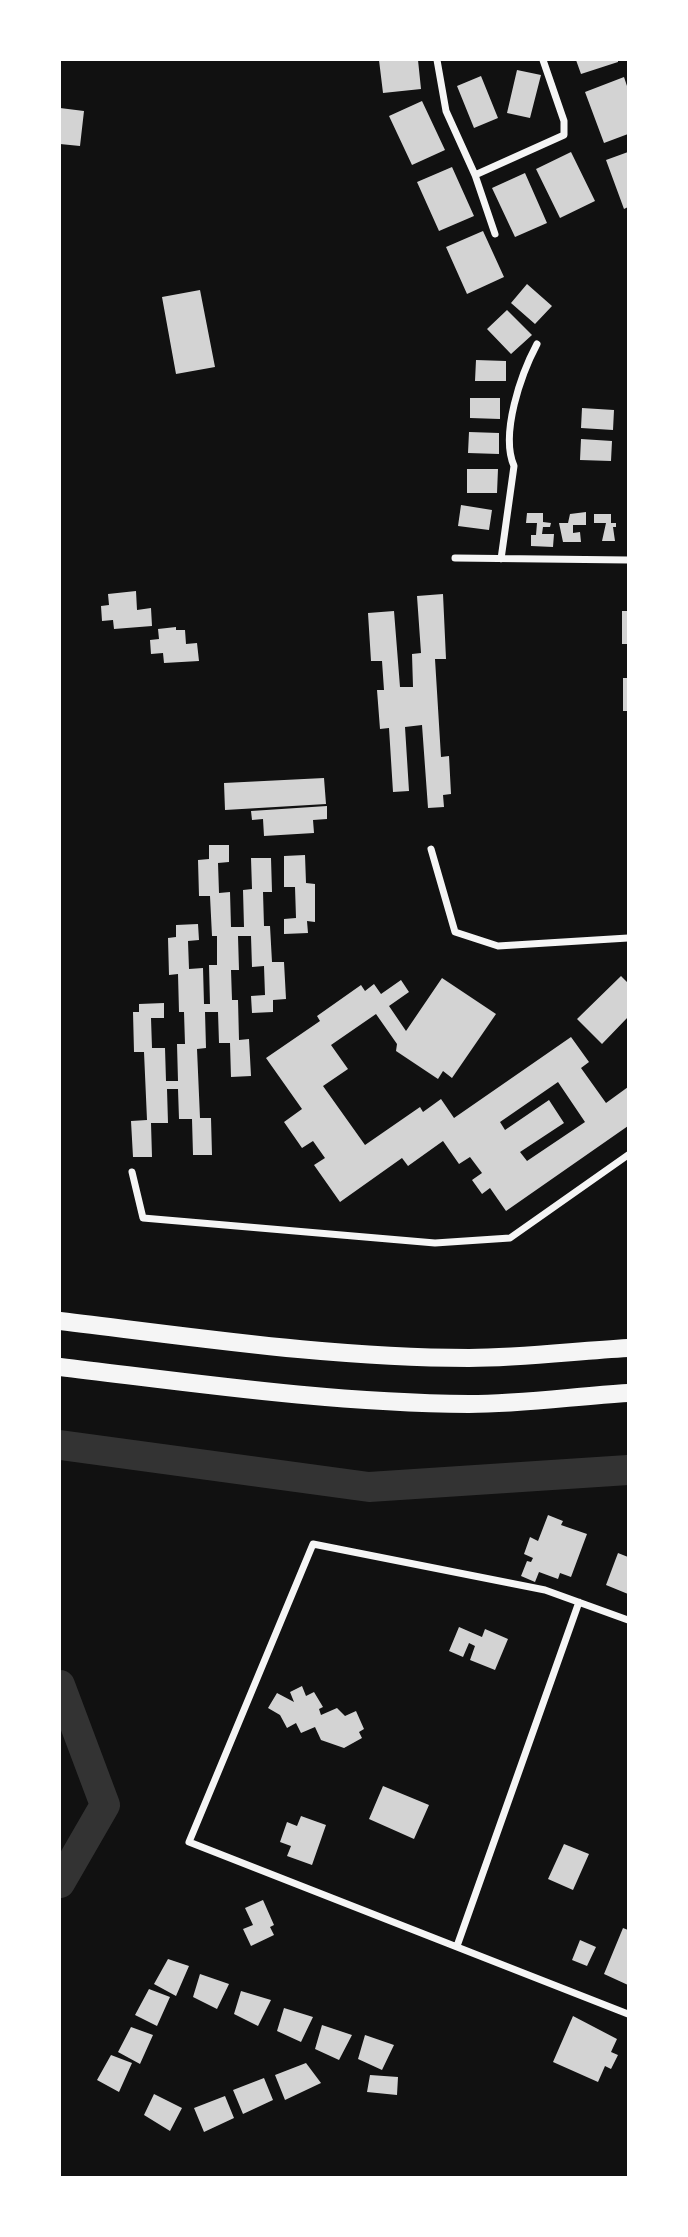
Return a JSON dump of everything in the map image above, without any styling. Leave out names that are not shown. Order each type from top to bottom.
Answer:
[{"type":"highway","points":[[60,1321],[281,1348],[394,1356],[471,1358],[628,1348]]},
{"type":"highway","points":[[60,1367],[277,1393],[391,1401],[471,1404],[628,1393]]},
{"type":"street","points":[[437,60],[446,111],[475,175],[495,234]]},
{"type":"street","points":[[475,175],[564,135],[564,121],[552,76],[543,60]]},
{"type":"street","points":[[501,559],[514,466],[510,456],[514,406],[523,370],[537,344]]},
{"type":"street","points":[[455,558],[628,560]]},
{"type":"street","points":[[431,849],[455,932],[498,946],[628,938]]},
{"type":"street","points":[[132,1172],[143,1217],[435,1243],[510,1238],[628,1155]]},
{"type":"street","points":[[628,1620],[545,1590],[313,1544],[189,1842],[628,2014]]},
{"type":"street","points":[[457,1946],[579,1602]]},
{"type":"building","points":[[379,60],[418,60],[421,89],[383,93]]},
{"type":"building","points":[[576,60],[618,60],[618,62],[581,74]]},
{"type":"building","points":[[517,70],[541,75],[530,118],[507,113]]},
{"type":"building","points":[[481,76],[498,118],[474,128],[457,86]]},
{"type":"building","points":[[624,77],[628,89],[628,134],[604,143],[585,92]]},
{"type":"building","points":[[422,101],[445,150],[412,165],[389,116]]},
{"type":"building","points":[[60,108],[84,111],[80,146],[60,144]]},
{"type":"building","points":[[571,152],[595,201],[560,218],[536,169]]},
{"type":"building","points":[[628,152],[628,207],[624,209],[606,160]]},
{"type":"building","points":[[452,167],[474,216],[439,231],[417,182]]},
{"type":"building","points":[[525,173],[547,223],[515,237],[492,188]]},
{"type":"building","points":[[483,231],[504,277],[467,294],[446,247]]},
{"type":"building","points":[[527,284],[552,306],[535,324],[511,303]]},
{"type":"building","points":[[200,290],[215,367],[176,374],[162,297]]},
{"type":"building","points":[[507,310],[532,335],[511,354],[487,329]]},
{"type":"building","points":[[476,360],[506,361],[506,381],[475,381]]},
{"type":"building","points":[[470,398],[500,398],[500,419],[470,418]]},
{"type":"building","points":[[582,408],[614,410],[613,430],[581,428]]},
{"type":"building","points":[[469,432],[499,433],[499,454],[468,453]]},
{"type":"building","points":[[581,439],[612,441],[611,461],[580,460]]},
{"type":"building","points":[[467,469],[498,469],[497,493],[467,493]]},
{"type":"building","points":[[461,505],[492,510],[489,530],[458,526]]},
{"type":"building","points":[[586,512],[586,525],[573,525],[573,533],[580,532],[581,542],[563,542],[559,523],[568,523],[570,514]]},
{"type":"building","points":[[527,513],[543,513],[543,522],[551,523],[550,527],[543,527],[542,534],[554,534],[553,547],[531,546],[531,535],[536,535],[537,523],[526,523]]},
{"type":"building","points":[[594,514],[611,514],[611,523],[616,523],[616,527],[613,527],[615,541],[602,541],[606,523],[594,523]]},
{"type":"building","points":[[136,591],[137,610],[151,608],[152,626],[114,629],[113,620],[102,621],[101,606],[109,605],[108,594]]},
{"type":"building","points":[[443,594],[446,659],[435,659],[441,757],[449,756],[451,794],[443,795],[444,807],[428,808],[422,725],[405,727],[409,791],[393,792],[389,728],[380,729],[377,690],[384,690],[382,661],[371,661],[368,613],[394,611],[400,687],[413,687],[412,654],[421,653],[417,596]]},
{"type":"building","points":[[622,611],[628,611],[628,644],[622,644]]},
{"type":"building","points":[[176,627],[176,630],[185,630],[186,644],[197,643],[199,661],[164,663],[163,653],[151,654],[150,640],[159,639],[158,629]]},
{"type":"building","points":[[623,678],[628,678],[628,711],[623,711]]},
{"type":"building","points":[[324,778],[326,804],[225,810],[224,783]]},
{"type":"building","points":[[327,806],[327,819],[313,820],[314,833],[264,836],[263,819],[252,820],[251,811]]},
{"type":"building","points":[[209,845],[229,845],[229,862],[218,863],[219,893],[230,892],[231,927],[244,927],[243,890],[252,889],[251,858],[271,858],[272,892],[263,892],[264,926],[270,926],[272,962],[284,962],[286,999],[273,1000],[273,1012],[252,1013],[251,996],[265,995],[264,966],[252,967],[251,936],[238,936],[239,970],[231,970],[232,1000],[238,1000],[239,1040],[249,1039],[251,1076],[231,1077],[230,1043],[219,1043],[218,1012],[205,1012],[206,1048],[197,1049],[200,1118],[211,1118],[212,1155],[193,1155],[192,1119],[179,1119],[178,1089],[167,1089],[168,1123],[151,1123],[152,1157],[133,1157],[131,1121],[147,1120],[144,1052],[134,1052],[133,1012],[139,1012],[139,1004],[164,1003],[164,1018],[151,1018],[152,1048],[165,1048],[166,1081],[178,1081],[177,1044],[185,1044],[184,1012],[179,1012],[178,974],[169,975],[168,938],[176,937],[176,925],[198,924],[199,940],[188,941],[189,969],[203,968],[204,1004],[210,1004],[209,965],[217,965],[217,936],[212,936],[210,896],[199,896],[198,860],[209,859]]},
{"type":"building","points":[[305,855],[306,883],[315,884],[315,922],[307,921],[308,933],[284,934],[284,919],[296,918],[295,887],[284,887],[284,856]]},
{"type":"building","points":[[621,976],[628,983],[628,1017],[602,1044],[577,1019]]},
{"type":"building","points":[[442,978],[496,1014],[452,1078],[443,1071],[438,1079],[396,1051],[397,1044],[376,1014],[331,1045],[348,1069],[323,1086],[365,1145],[420,1107],[423,1112],[441,1099],[454,1118],[571,1037],[589,1062],[581,1068],[606,1103],[628,1087],[628,1126],[506,1211],[490,1188],[482,1194],[472,1180],[482,1173],[470,1157],[459,1164],[443,1141],[408,1166],[402,1158],[340,1202],[314,1165],[325,1158],[313,1141],[302,1148],[284,1122],[302,1109],[266,1058],[320,1021],[317,1016],[361,985],[365,991],[374,984],[381,994],[401,980],[409,992],[389,1006],[406,1031]],"holes":[[[558,1082],[585,1122],[527,1161],[520,1152],[564,1123],[549,1100],[505,1130],[500,1122]]]},
{"type":"building","points":[[548,1515],[563,1521],[561,1525],[587,1534],[571,1577],[560,1573],[558,1579],[539,1572],[535,1582],[521,1576],[527,1561],[531,1562],[533,1558],[524,1554],[530,1537],[538,1541]]},
{"type":"building","points":[[618,1553],[628,1557],[628,1594],[606,1585]]},
{"type":"building","points":[[459,1627],[482,1637],[485,1629],[508,1639],[495,1670],[470,1660],[475,1646],[469,1643],[463,1657],[449,1651]]},
{"type":"building","points":[[302,1686],[306,1696],[314,1692],[323,1707],[319,1709],[321,1715],[337,1708],[345,1716],[356,1711],[364,1729],[359,1732],[362,1738],[344,1748],[321,1740],[315,1727],[301,1733],[296,1723],[287,1728],[280,1715],[268,1708],[277,1693],[294,1702],[290,1692]]},
{"type":"building","points":[[383,1786],[429,1805],[414,1839],[369,1819]]},
{"type":"building","points":[[301,1816],[326,1825],[312,1865],[287,1856],[291,1846],[280,1842],[287,1822],[297,1826]]},
{"type":"building","points":[[564,1844],[589,1854],[573,1890],[548,1879]]},
{"type":"building","points":[[263,1900],[274,1925],[270,1927],[274,1935],[251,1946],[243,1929],[253,1925],[245,1908]]},
{"type":"building","points":[[623,1928],[628,1930],[628,1985],[604,1974]]},
{"type":"building","points":[[580,1940],[596,1947],[587,1966],[572,1960]]},
{"type":"building","points":[[168,1959],[189,1966],[176,1996],[154,1984]]},
{"type":"building","points":[[200,1974],[229,1984],[217,2009],[193,1997]]},
{"type":"building","points":[[149,1989],[170,1997],[157,2026],[135,2015]]},
{"type":"building","points":[[241,1991],[271,2000],[258,2026],[234,2014]]},
{"type":"building","points":[[284,2008],[313,2017],[301,2042],[277,2031]]},
{"type":"building","points":[[573,2016],[617,2039],[611,2052],[618,2055],[611,2069],[605,2066],[598,2082],[553,2062]]},
{"type":"building","points":[[322,2025],[352,2035],[339,2060],[315,2049]]},
{"type":"building","points":[[131,2027],[153,2035],[140,2064],[118,2052]]},
{"type":"building","points":[[365,2035],[394,2045],[382,2070],[358,2059]]},
{"type":"building","points":[[111,2055],[132,2063],[119,2092],[97,2080]]},
{"type":"building","points":[[306,2063],[321,2083],[285,2100],[275,2075]]},
{"type":"building","points":[[370,2075],[398,2077],[397,2095],[367,2092]]},
{"type":"building","points":[[264,2078],[273,2100],[243,2114],[233,2090]]},
{"type":"building","points":[[154,2094],[182,2108],[170,2131],[144,2115]]},
{"type":"building","points":[[225,2096],[234,2118],[204,2132],[194,2108]]},
{"type":"waterway","points":[[60,1445],[369,1487],[628,1470]]},
{"type":"waterway","points":[[60,1685],[105,1805],[60,1883]]}]
